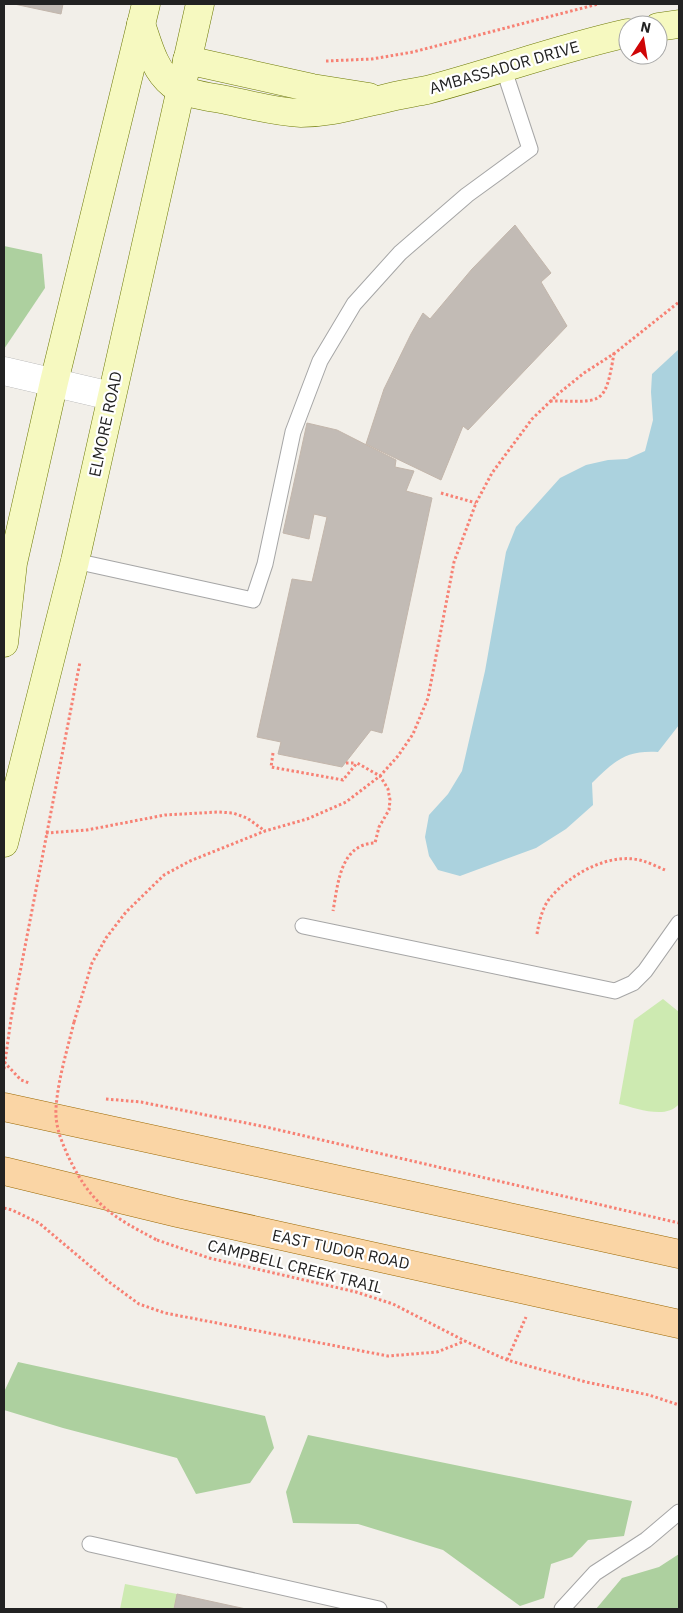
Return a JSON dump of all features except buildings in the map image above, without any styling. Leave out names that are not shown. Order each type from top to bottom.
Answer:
[{"type":"main road","name":"ELMORE ROAD","points":[[4,843],[75,561],[200,4]]},
{"type":"main road","points":[[144,14],[157,65],[170,83],[181,90]]},
{"type":"main road","points":[[4,643],[13,563],[54,382],[144,14]]},
{"type":"main road","name":"AMBASSADOR DRIVE","points":[[181,90],[276,110],[301,113],[342,110],[380,99],[428,89],[618,36]]},
{"type":"main road","name":"AMBASSADOR DRIVE","points":[[187,60],[312,88],[380,99]]},
{"type":"main road","points":[[4,1107],[679,1254]]},
{"type":"main road","name":"EAST TUDOR ROAD","points":[[4,1172],[177,1213],[679,1324]]},
{"type":"street","points":[[4,371],[111,396]]},
{"type":"lane","points":[[75,561],[253,600],[265,564],[293,432],[320,361],[354,304],[400,253],[467,195],[530,150],[503,67]]},
{"type":"lane","points":[[303,926],[615,991],[633,983],[646,971],[679,923]]},
{"type":"lane","points":[[562,1609],[595,1573],[646,1540],[679,1512]]},
{"type":"lane","points":[[90,1544],[379,1609]]},
{"type":"path","points":[[318,61],[372,59],[413,52],[598,4]]},
{"type":"path","name":"CAMPBELL CREEK TRAIL","points":[[679,302],[615,353],[584,373],[550,402],[532,419],[492,473],[476,503],[454,562],[428,698],[413,734],[398,756],[380,776],[346,802],[306,819],[265,831],[190,861],[164,875],[126,912],[106,938],[92,963],[58,1084],[56,1110],[59,1136],[79,1178],[96,1201],[121,1222],[157,1240],[209,1258],[356,1292],[393,1304],[507,1360],[586,1382],[649,1394],[679,1405]]},
{"type":"path","points":[[550,402],[595,401],[604,394],[610,378],[615,353]]},
{"type":"path","points":[[441,493],[476,503]]},
{"type":"path","points":[[273,753],[271,767],[343,780],[357,763]]},
{"type":"path","points":[[328,932],[342,868],[348,856],[357,848],[366,843],[375,843],[379,827],[389,810],[388,789],[380,776],[357,763],[346,762]]},
{"type":"path","points":[[46,832],[87,830],[165,815],[218,812],[247,818],[265,831]]},
{"type":"path","points":[[536,934],[540,916],[550,899],[570,880],[597,864],[617,859],[642,860],[665,870]]},
{"type":"path","points":[[4,1069],[5,1062]]},
{"type":"path","points":[[5,1062],[21,1080],[35,1084]]},
{"type":"path","points":[[104,1099],[141,1102],[266,1127],[679,1223]]},
{"type":"path","points":[[4,1208],[39,1223],[109,1282],[139,1304],[165,1313],[388,1356],[437,1352],[465,1341]]},
{"type":"path","points":[[507,1360],[526,1317]]},
{"type":"green space","points":[[4,246],[42,254],[45,288],[4,349]]},
{"type":"green space","points":[[663,999],[679,1012],[679,1104],[667,1111],[650,1112],[619,1104],[634,1020]]},
{"type":"green space","points":[[18,1362],[265,1416],[274,1448],[250,1483],[196,1494],[177,1458],[63,1428],[4,1410],[4,1392]]},
{"type":"green space","points":[[308,1435],[632,1501],[624,1536],[588,1540],[572,1557],[551,1564],[544,1598],[520,1606],[443,1550],[358,1524],[293,1523],[286,1492]]},
{"type":"green space","points":[[679,1554],[679,1609],[596,1609],[622,1578],[659,1567]]},
{"type":"green space","points":[[125,1584],[177,1594],[174,1609],[120,1609]]},
{"type":"water","points":[[679,349],[679,725],[658,752],[629,755],[621,758],[607,769],[592,783],[593,805],[566,829],[536,848],[460,876],[438,870],[429,856],[425,837],[429,815],[448,794],[462,771],[485,671],[506,552],[516,527],[560,478],[586,465],[608,460],[627,459],[645,451],[653,420],[652,374]]}]
